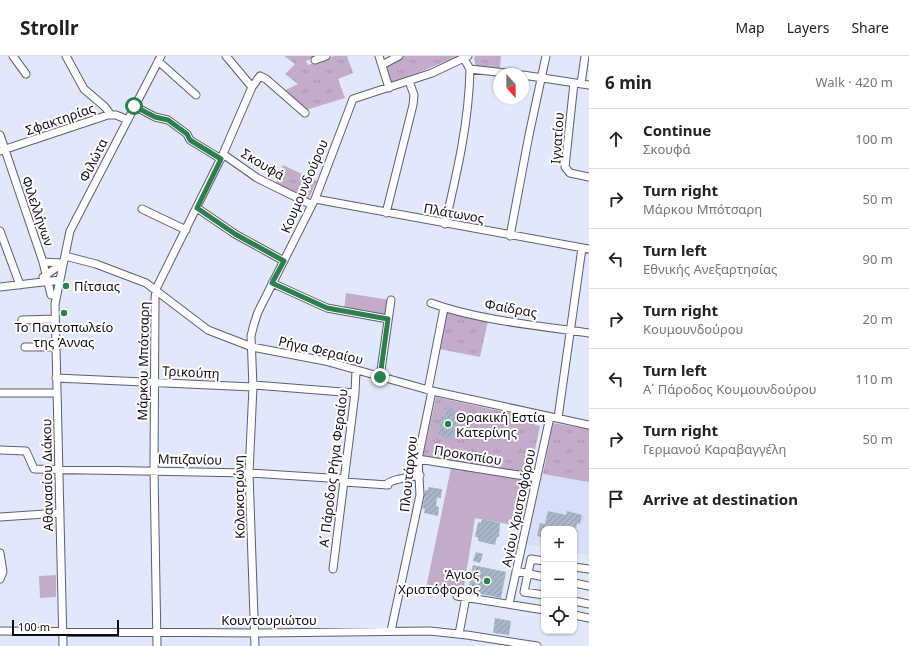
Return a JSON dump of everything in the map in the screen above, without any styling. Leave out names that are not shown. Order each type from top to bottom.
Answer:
[{"type":"street","points":[[13,56],[26,74]]},
{"type":"street","points":[[66,56],[84,89],[105,107],[111,115]]},
{"type":"street","points":[[226,56],[252,87]]},
{"type":"street","points":[[315,60],[326,56]]},
{"type":"street","points":[[378,56],[389,88],[410,81],[466,57],[470,69],[470,99],[461,154],[445,224]]},
{"type":"street","points":[[382,65],[399,56]]},
{"type":"street","points":[[510,236],[546,56]]},
{"type":"street","name":"Ιγνατίου","points":[[585,56],[582,84],[565,167],[570,173],[589,176]]},
{"type":"street","points":[[159,59],[196,95]]},
{"type":"street","name":"Φιλώτα","points":[[60,280],[70,231],[159,59]]},
{"type":"street","points":[[470,69],[493,72]]},
{"type":"street","name":"Μάρκου Μπότσαρη","points":[[157,646],[154,470],[156,289],[222,156],[252,87],[260,76],[266,79],[305,113]]},
{"type":"street","points":[[529,76],[582,84]]},
{"type":"street","points":[[386,214],[413,104],[414,95],[410,81]]},
{"type":"street","name":"Κουμουνδούρου","points":[[252,348],[251,336],[254,324],[272,283],[313,202],[353,99],[389,88]]},
{"type":"street","name":"Σκουφά","points":[[134,106],[155,117],[168,120],[187,134],[190,140],[222,156],[257,178],[313,202]]},
{"type":"street","name":"Σφακτηρίας","points":[[3,151],[111,115],[116,115],[128,120]]},
{"type":"street","name":"Φιλελλήνων","points":[[0,135],[3,151],[43,262],[51,295]]},
{"type":"street","name":"Πλάτωνος","points":[[313,202],[585,249]]},
{"type":"street","points":[[197,208],[235,234],[284,261]]},
{"type":"street","points":[[142,209],[186,230]]},
{"type":"street","points":[[0,231],[20,285]]},
{"type":"street","name":"Αγίου Χριστοφόρου","points":[[509,604],[537,478],[554,418],[566,363],[569,330],[585,249]]},
{"type":"street","points":[[47,278],[64,260]]},
{"type":"street","name":"Ρήγα Φεραίου","points":[[43,262],[53,264],[64,260],[96,264],[146,283],[156,289],[185,314],[208,330],[252,348],[325,361],[430,390],[589,425]]},
{"type":"street","points":[[0,287],[28,284],[47,278],[60,280]]},
{"type":"street","points":[[51,295],[52,287],[60,280]]},
{"type":"street","name":"Αθανασίου Διάκου","points":[[60,280],[55,304],[55,319],[63,646]]},
{"type":"street","points":[[272,283],[327,308],[388,319]]},
{"type":"street","name":"Αθανασίου Διάκου","points":[[51,295],[55,304]]},
{"type":"street","points":[[380,377],[391,300]]},
{"type":"street","name":"Φαίδρας","points":[[431,303],[444,308],[589,333]]},
{"type":"street","name":"Πλουτάρχου","points":[[391,631],[420,495],[418,459],[444,308]]},
{"type":"street","points":[[22,320],[55,319]]},
{"type":"street","points":[[25,348],[56,347]]},
{"type":"street","name":"Κολοκοτρώνη","points":[[252,348],[253,386],[249,473],[255,646]]},
{"type":"street","name":"Α΄ Πάροδος Ρήγα Φεραίου","points":[[333,569],[355,393],[356,370]]},
{"type":"street","name":"Τρικούπη","points":[[56,378],[253,386],[355,393]]},
{"type":"street","points":[[0,393],[57,393]]},
{"type":"street","name":"Μπιζανίου","points":[[0,450],[26,451],[34,469],[59,468],[249,473],[387,485],[392,480],[400,480],[420,475]]},
{"type":"street","name":"Προκοπίου","points":[[418,459],[537,478]]},
{"type":"street","points":[[0,517],[60,513]]},
{"type":"street","points":[[0,553],[3,572],[0,578]]},
{"type":"street","points":[[541,561],[531,559],[524,592],[541,595]]},
{"type":"street","points":[[577,567],[589,569]]},
{"type":"street","points":[[516,571],[541,576]]},
{"type":"street","points":[[577,584],[589,586]]},
{"type":"street","points":[[456,596],[541,609]]},
{"type":"street","points":[[459,634],[466,597]]},
{"type":"street","points":[[577,602],[589,604]]},
{"type":"street","points":[[577,616],[589,618]]},
{"type":"street","name":"Κουντουριώτου","points":[[0,631],[63,630],[255,633],[391,631],[459,634],[496,643],[536,646]]},
{"type":"shaded area","points":[[543,474],[589,482],[589,555],[577,553],[577,526],[541,526],[541,546],[526,544]]},
{"type":"green space","points":[[284,56],[318,56],[306,61],[308,65],[334,56],[347,56],[353,73],[338,79],[345,98],[306,110],[283,91],[298,84],[285,74],[295,64]]},
{"type":"green space","points":[[403,56],[459,56],[390,84],[384,66],[402,59]]},
{"type":"green space","points":[[475,56],[501,56],[500,68],[476,66],[474,59]]},
{"type":"green space","points":[[283,165],[317,181],[308,200],[275,185]]},
{"type":"green space","points":[[346,293],[390,300],[387,316],[344,309]]},
{"type":"green space","points":[[447,313],[488,321],[480,357],[439,349]]},
{"type":"green space","points":[[436,397],[536,419],[535,425],[540,426],[530,473],[423,456]]},
{"type":"green space","points":[[553,423],[589,429],[589,482],[543,474]]},
{"type":"green space","points":[[451,468],[527,481],[518,526],[475,518],[463,593],[426,588]]},
{"type":"green space","points":[[56,575],[56,597],[40,598],[39,576]]},
{"type":"building","name":"Θρακική Εστία Κατερίνης","points":[[451,406],[454,413],[458,413],[452,438],[438,435],[442,417],[446,414],[444,408]]},
{"type":"building","points":[[428,487],[442,489],[441,498],[437,498],[436,506],[439,507],[438,516],[424,513],[425,509],[422,508],[425,500],[425,490],[428,490]]},
{"type":"building","points":[[548,511],[566,515],[567,511],[582,515],[580,524],[577,523],[576,526],[541,526],[541,537],[537,536],[540,523],[545,524]]},
{"type":"building","points":[[482,519],[500,523],[499,537],[497,537],[495,545],[478,541],[478,537],[475,537],[478,522],[481,523]]},
{"type":"building","points":[[476,552],[483,554],[480,563],[473,561]]},
{"type":"building","name":"Άγιος Χριστόφορος","points":[[473,565],[506,572],[501,598],[471,592],[472,589],[468,589],[470,582],[468,577],[471,573]]},
{"type":"building","points":[[495,618],[511,621],[509,635],[493,633]]},
{"type":"place","name":"Πίτσιας","points":[[66,286]]},
{"type":"place","name":"Το Παντοπωλείο της Άννας","points":[[64,313]]},
{"type":"place","name":"Θρακική Εστία Κατερίνης","points":[[448,424]]},
{"type":"place","name":"Άγιος Χριστόφορος","points":[[487,581]]},
{"type":"route","points":[[134,106],[155,117],[168,120],[187,134],[190,140],[221,159],[197,208],[235,234],[284,261],[272,283],[327,308],[388,319],[380,377]]}]
